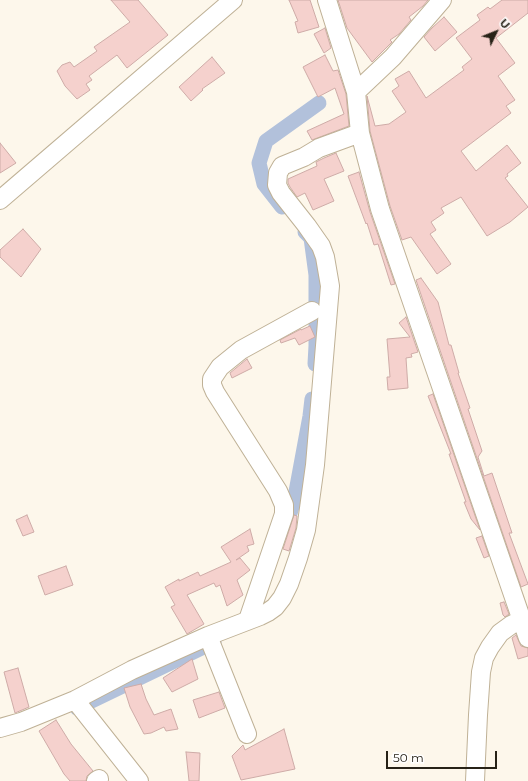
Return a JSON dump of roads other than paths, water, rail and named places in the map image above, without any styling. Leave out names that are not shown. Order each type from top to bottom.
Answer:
[{"type":"street","points":[[0,200],[233,0]]},
{"type":"street","points":[[328,0],[356,92],[360,133],[380,209],[528,638]]},
{"type":"street","points":[[356,92],[394,56],[442,0]]},
{"type":"street","points":[[0,728],[78,705],[132,670],[210,642],[253,618],[268,612],[275,607],[282,598],[289,584],[306,530],[315,465],[330,293],[328,274],[321,246],[280,193],[277,185],[277,176],[282,166],[304,157],[319,148],[360,133]]},
{"type":"street","points":[[253,618],[284,514],[284,505],[278,491],[215,392],[212,385],[212,379],[220,368],[241,350],[312,311],[291,320],[330,293]]},
{"type":"street","points":[[475,781],[481,672],[484,658],[500,634],[511,625],[521,620]]},
{"type":"street","points":[[210,642],[246,734]]},
{"type":"street","points":[[78,705],[139,781]]},
{"type":"waterway","points":[[282,207],[264,184],[259,163],[266,141],[319,103]]},
{"type":"waterway","points":[[305,232],[311,238],[316,275],[315,364]]},
{"type":"waterway","points":[[287,523],[295,497],[312,399]]},
{"type":"waterway","points":[[77,708],[214,642]]}]
